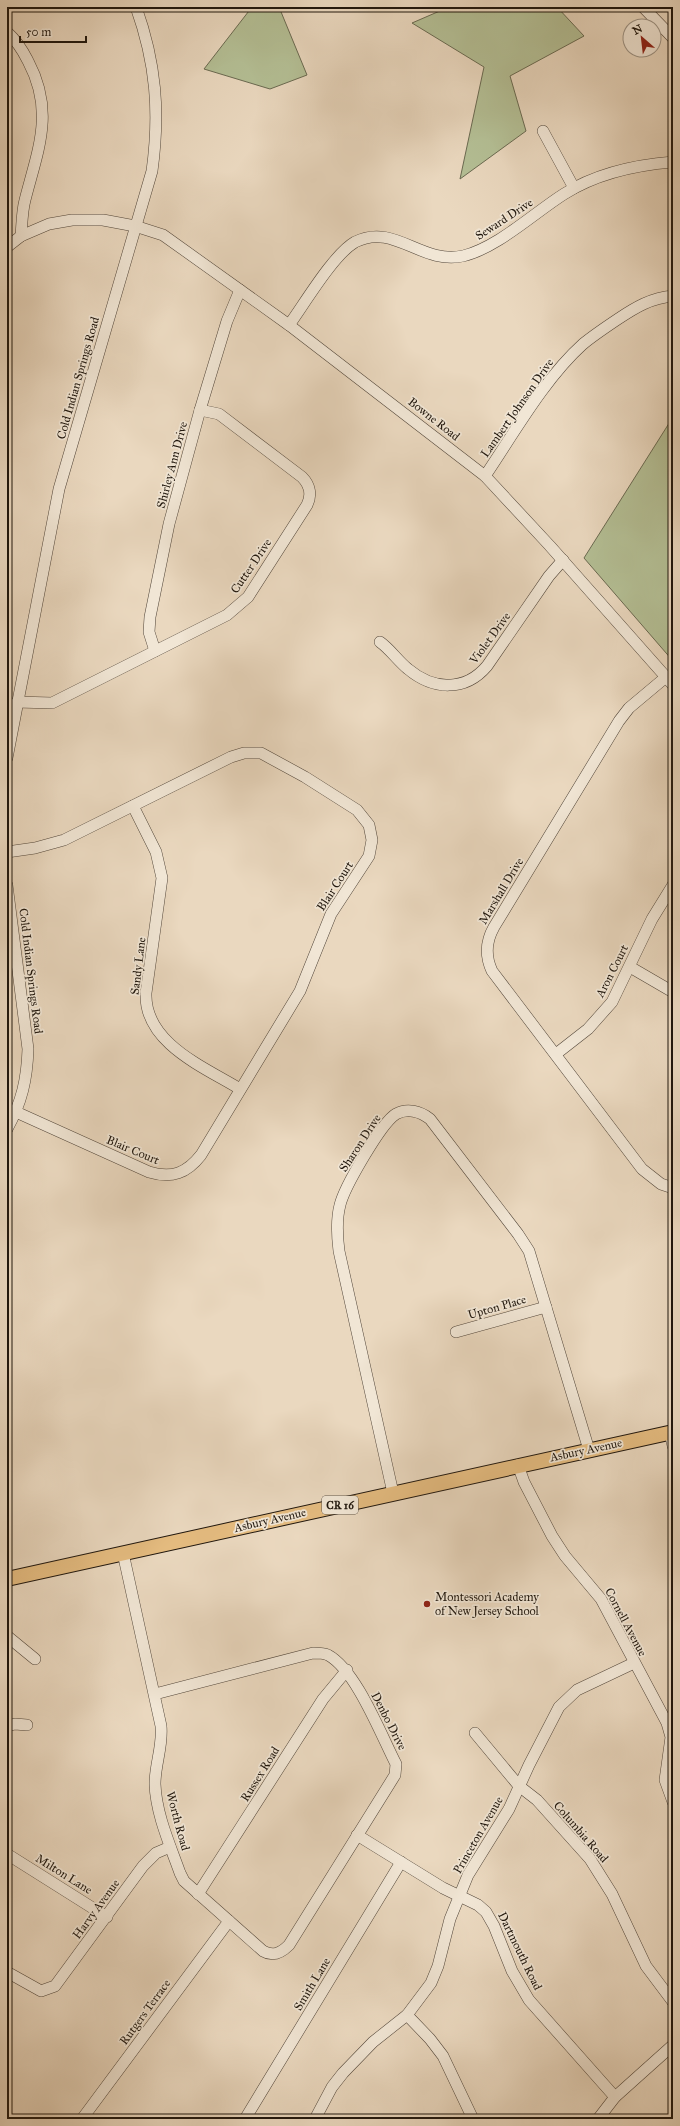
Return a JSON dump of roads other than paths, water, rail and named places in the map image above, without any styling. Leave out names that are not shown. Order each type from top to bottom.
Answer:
[{"type":"main road","name":"Asbury Avenue","points":[[7,1579],[518,1465],[589,1450],[672,1436]]},
{"type":"street","name":"Cold Indian Springs Road","points":[[7,758],[9,729],[17,702],[59,489],[135,226],[146,196],[152,171],[157,118],[157,99],[146,34],[136,7]]},
{"type":"street","points":[[644,7],[673,38]]},
{"type":"street","points":[[7,32],[23,51],[36,75],[40,94],[43,123],[40,150],[24,201],[21,236]]},
{"type":"street","points":[[543,131],[574,188]]},
{"type":"street","name":"Seward Drive","points":[[289,325],[338,256],[357,241],[370,237],[384,237],[395,239],[430,255],[447,257],[462,256],[487,247],[574,188],[595,178],[625,168],[673,162]]},
{"type":"street","name":"Bowne Road","points":[[7,247],[21,236],[50,224],[72,220],[103,220],[135,226],[163,235],[289,325],[485,476],[669,681]]},
{"type":"street","name":"Shirley Ann Drive","points":[[155,651],[149,632],[150,617],[169,524],[200,410],[227,321],[240,290]]},
{"type":"street","name":"Lambert Johnson Drive","points":[[485,476],[548,384],[578,348],[595,334],[636,307],[656,298],[673,296]]},
{"type":"street","name":"Cutter Drive","points":[[17,702],[52,703],[227,615],[243,603],[307,505],[310,498],[308,484],[302,476],[219,414],[200,410]]},
{"type":"street","name":"Violet Drive","points":[[380,642],[408,669],[428,682],[448,686],[468,681],[476,677],[487,666],[562,560]]},
{"type":"street","name":"Marshall Drive","points":[[669,681],[630,708],[619,721],[489,938],[487,954],[492,971],[642,1169],[661,1184],[673,1188]]},
{"type":"street","name":"Blair Court","points":[[7,852],[35,848],[64,840],[231,757],[253,751],[261,753],[282,764],[358,810],[369,825],[372,840],[369,856],[330,914],[300,991],[195,1163],[180,1173],[171,1176],[149,1172],[16,1112]]},
{"type":"street","name":"Sandy Lane","points":[[133,806],[156,852],[162,878],[146,994],[149,1017],[157,1032],[169,1045],[240,1089]]},
{"type":"street","name":"Cold Indian Springs Road","points":[[7,885],[28,1049],[28,1070],[24,1089],[16,1112],[7,1129]]},
{"type":"street","name":"Aron Court","points":[[556,1054],[588,1029],[604,1013],[619,992],[652,919],[673,885]]},
{"type":"street","points":[[630,967],[673,992]]},
{"type":"street","name":"Sharon Drive","points":[[393,1493],[340,1251],[337,1230],[340,1203],[350,1182],[388,1120],[398,1113],[406,1111],[418,1112],[430,1119],[524,1241],[532,1260],[589,1450]]},
{"type":"street","name":"Upton Place","points":[[456,1332],[546,1306]]},
{"type":"street","name":"Cornell Avenue","points":[[518,1465],[524,1482],[552,1536],[565,1556],[601,1598],[670,1731],[670,1746],[665,1771],[665,1780],[673,1802]]},
{"type":"street","name":"Worth Road","points":[[123,1554],[155,1694],[162,1733],[155,1785],[160,1814],[170,1847],[184,1881],[263,1951],[278,1954]]},
{"type":"street","points":[[7,1636],[34,1659]]},
{"type":"street","name":"Denbo Drive","points":[[155,1694],[313,1654],[328,1655],[347,1670],[360,1691],[396,1764],[394,1775],[288,1945],[278,1954]]},
{"type":"street","name":"Princeton Avenue","points":[[314,2119],[332,2087],[347,2068],[373,2042],[407,2015],[422,1998],[435,1975],[450,1919],[468,1875],[500,1826],[555,1713],[567,1697],[577,1690],[634,1663]]},
{"type":"street","name":"Russex Road","points":[[198,1894],[322,1699],[347,1670]]},
{"type":"street","points":[[7,1726],[27,1725]]},
{"type":"street","name":"Columbia Road","points":[[475,1732],[519,1786],[537,1800],[582,1850],[602,1876],[646,1966],[673,2002]]},
{"type":"street","name":"Dartmouth Road","points":[[357,1834],[460,1897],[478,1905],[486,1912],[494,1926],[512,1971],[529,2000],[550,2026],[581,2057],[602,2084],[615,2097]]},
{"type":"street","name":"Harvy Avenue","points":[[7,1972],[34,1989],[47,1990],[55,1986],[148,1861],[156,1853],[170,1847]]},
{"type":"street","name":"Milton Lane","points":[[7,1854],[107,1917]]},
{"type":"street","name":"Smith Lane","points":[[244,2119],[401,1862]]},
{"type":"street","name":"Rutgers Terrace","points":[[82,2119],[229,1921]]},
{"type":"street","points":[[407,2015],[430,2038],[443,2056],[473,2119]]},
{"type":"street","points":[[598,2119],[615,2097],[673,2045]]},
{"type":"place","name":"Montessori Academy of New Jersey School","points":[[427,1604]]}]
